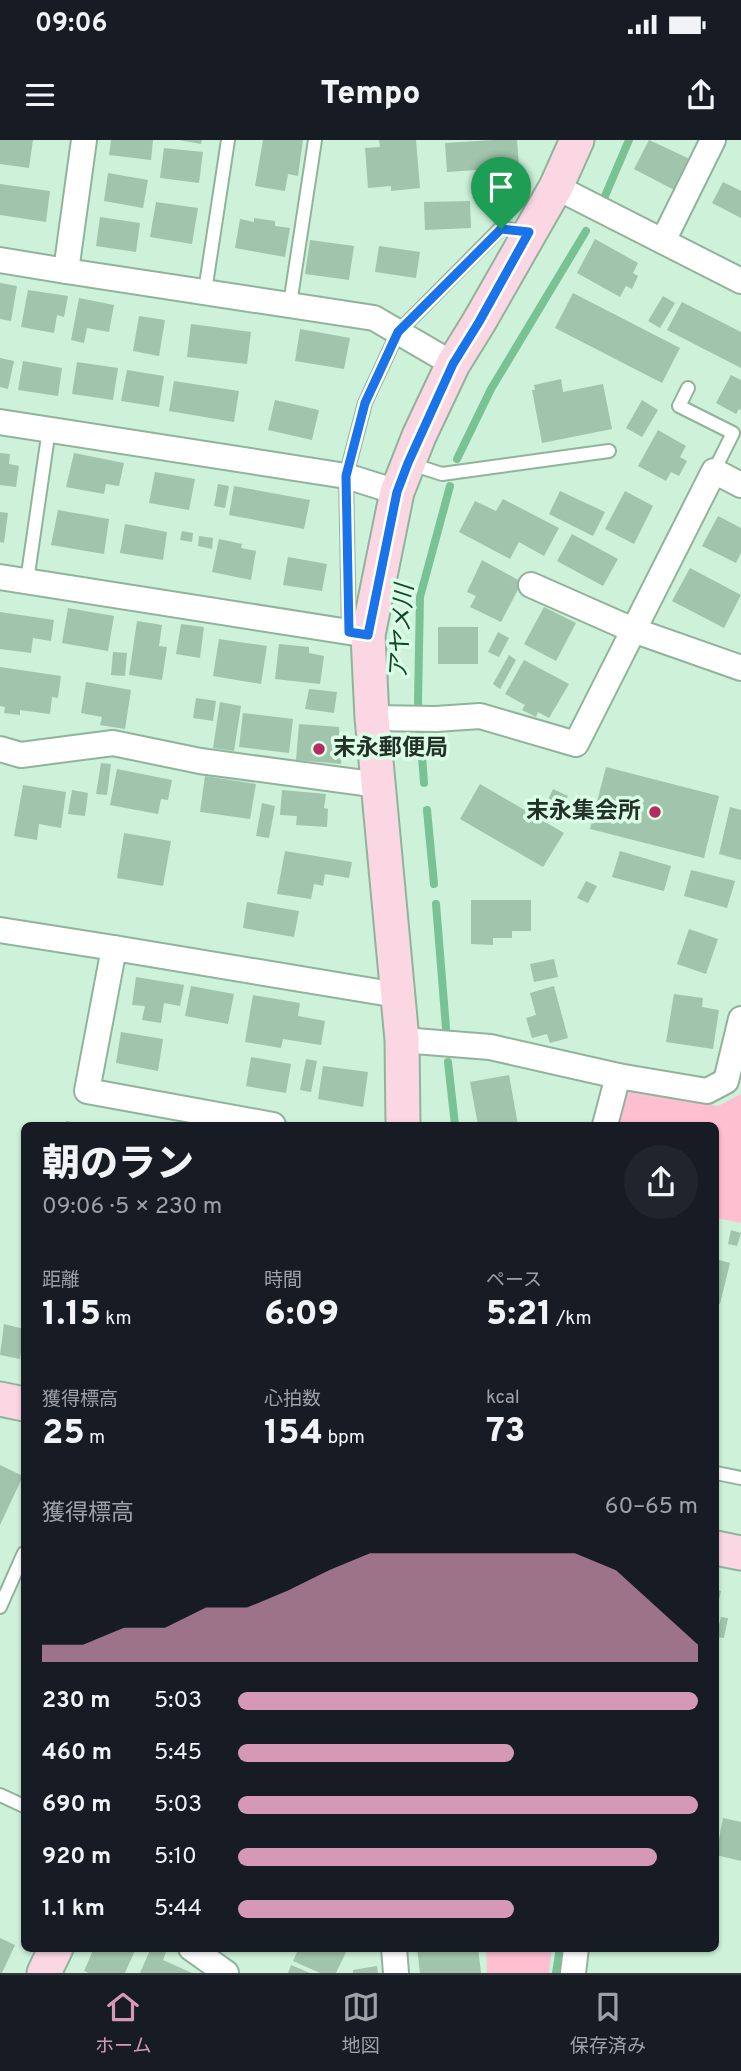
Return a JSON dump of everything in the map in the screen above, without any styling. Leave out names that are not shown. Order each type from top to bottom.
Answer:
[{"type":"street","points":[[66,271],[85,140]]},
{"type":"street","points":[[403,1122],[402,1040],[372,718],[359,633],[402,477],[453,364],[556,187],[577,140]]},
{"type":"street","points":[[663,241],[713,140]]},
{"type":"street","points":[[556,187],[741,281]]},
{"type":"street","points":[[0,260],[374,318],[453,364]]},
{"type":"street","points":[[0,422],[346,476],[402,477]]},
{"type":"street","points":[[372,718],[436,719],[480,716],[576,744],[714,471],[741,485]]},
{"type":"street","points":[[0,577],[359,633]]},
{"type":"street","points":[[531,585],[633,630],[741,668]]},
{"type":"street","points":[[0,750],[21,755],[113,743],[200,761],[379,785]]},
{"type":"street","points":[[0,930],[397,995]]},
{"type":"street","points":[[114,948],[87,1091],[257,1122]]},
{"type":"street","points":[[402,1040],[490,1047],[618,1076],[707,1091],[726,1081],[740,1028]]},
{"type":"street","points":[[606,1122],[618,1076]]},
{"type":"street","points":[[0,1399],[21,1403]]},
{"type":"street","points":[[719,1549],[741,1553]]},
{"type":"street","points":[[44,1973],[54,1952]]},
{"type":"street","points":[[197,1952],[226,1973]]},
{"type":"street","points":[[394,1952],[396,1973]]},
{"type":"street","points":[[573,1973],[576,1952]]},
{"type":"lane","points":[[205,291],[228,140]]},
{"type":"lane","points":[[290,304],[315,140]]},
{"type":"lane","points":[[359,633],[346,476],[365,403],[398,332],[501,229],[529,232]]},
{"type":"lane","points":[[688,388],[679,406],[733,433],[714,471]]},
{"type":"lane","points":[[27,581],[49,429]]},
{"type":"lane","points":[[402,477],[609,451]]},
{"type":"lane","points":[[719,1474],[741,1478]]},
{"type":"lane","points":[[0,1607],[21,1560]]},
{"type":"lane","points":[[0,1795],[21,1805]]},
{"type":"shaded area","points":[[634,1090],[718,1106],[741,1094],[741,1223],[719,1219],[719,1122],[616,1122],[621,1098]]},
{"type":"shaded area","points":[[486,1952],[552,1952],[549,1973],[487,1973]]},
{"type":"building","points":[[0,140],[33,140],[29,168],[0,164]]},
{"type":"building","points":[[111,140],[153,140],[151,160],[109,155]]},
{"type":"building","points":[[179,140],[202,140],[201,144]]},
{"type":"building","points":[[263,140],[303,140],[298,176],[288,174],[285,191],[255,186]]},
{"type":"building","points":[[379,140],[416,140],[420,188],[391,191],[391,186],[368,188],[365,148],[380,147]]},
{"type":"building","points":[[517,140],[519,167],[447,172],[445,143]]},
{"type":"building","points":[[649,140],[692,160],[676,191],[634,169]]},
{"type":"building","points":[[164,148],[203,152],[199,183],[160,178]]},
{"type":"building","points":[[108,173],[148,180],[143,208],[104,201]]},
{"type":"building","points":[[723,182],[741,191],[741,218],[712,203]]},
{"type":"building","points":[[0,184],[50,191],[46,222],[0,215]]},
{"type":"building","points":[[470,201],[471,228],[425,230],[424,202]]},
{"type":"building","points":[[156,202],[198,208],[192,244],[150,237]]},
{"type":"building","points":[[100,217],[140,223],[136,252],[96,246]]},
{"type":"building","points":[[254,218],[275,221],[275,226],[290,228],[285,257],[235,248],[240,219],[254,222]]},
{"type":"building","points":[[595,239],[638,263],[633,273],[638,276],[632,289],[626,286],[620,297],[577,273]]},
{"type":"building","points":[[310,240],[354,246],[349,280],[305,274]]},
{"type":"building","points":[[379,246],[420,252],[416,278],[375,272]]},
{"type":"building","points":[[0,283],[17,286],[11,321],[0,319]]},
{"type":"building","points":[[28,290],[68,296],[64,317],[57,315],[54,333],[21,327]]},
{"type":"building","points":[[573,293],[680,348],[662,383],[555,328]]},
{"type":"building","points":[[663,296],[675,303],[660,328],[648,321]]},
{"type":"building","points":[[79,298],[114,305],[109,332],[87,328],[84,343],[71,340]]},
{"type":"building","points":[[682,302],[741,332],[741,368],[667,330]]},
{"type":"building","points":[[139,316],[165,320],[159,356],[133,351]]},
{"type":"building","points":[[191,324],[251,332],[247,364],[187,357]]},
{"type":"building","points":[[300,329],[350,338],[344,369],[295,361]]},
{"type":"building","points":[[0,358],[14,361],[8,389],[0,387]]},
{"type":"building","points":[[23,361],[62,368],[58,396],[18,390]]},
{"type":"building","points":[[77,362],[118,368],[113,400],[72,394]]},
{"type":"building","points":[[127,370],[164,376],[159,407],[121,401]]},
{"type":"building","points":[[731,375],[741,380],[741,410],[736,414],[716,403]]},
{"type":"building","points":[[561,379],[563,392],[603,384],[612,429],[542,443],[532,390],[535,390],[534,385]]},
{"type":"building","points":[[174,381],[239,391],[234,422],[169,411]]},
{"type":"building","points":[[275,400],[319,410],[312,440],[268,430]]},
{"type":"building","points":[[642,400],[658,410],[642,437],[626,428]]},
{"type":"building","points":[[658,430],[686,446],[680,457],[687,461],[679,476],[671,472],[666,481],[638,466]]},
{"type":"building","points":[[0,453],[10,454],[9,464],[19,466],[16,487],[0,485]]},
{"type":"building","points":[[74,453],[124,463],[119,486],[106,484],[104,494],[66,487]]},
{"type":"building","points":[[155,472],[195,479],[189,510],[149,503]]},
{"type":"building","points":[[218,484],[229,486],[225,508],[214,506]]},
{"type":"building","points":[[234,486],[310,500],[304,529],[229,515]]},
{"type":"building","points":[[560,491],[605,512],[593,536],[549,514]]},
{"type":"building","points":[[625,491],[653,506],[634,544],[605,529]]},
{"type":"building","points":[[503,499],[559,528],[544,556],[519,542],[510,559],[459,532],[475,501],[496,511]]},
{"type":"building","points":[[58,510],[109,519],[104,554],[51,545]]},
{"type":"building","points":[[0,512],[8,513],[4,543],[0,542]]},
{"type":"building","points":[[718,516],[741,528],[741,553],[736,563],[702,546]]},
{"type":"building","points":[[125,524],[167,532],[163,560],[120,553]]},
{"type":"building","points":[[182,531],[193,533],[192,542],[180,540]]},
{"type":"building","points":[[572,534],[618,559],[603,586],[557,561]]},
{"type":"building","points":[[199,536],[213,538],[212,549],[198,546]]},
{"type":"building","points":[[219,539],[242,544],[241,548],[256,551],[251,580],[212,572]]},
{"type":"building","points":[[288,557],[327,564],[322,591],[283,585]]},
{"type":"building","points":[[482,560],[522,582],[501,622],[470,607],[476,596],[467,592]]},
{"type":"building","points":[[690,568],[741,595],[724,628],[672,601]]},
{"type":"building","points":[[544,607],[576,623],[556,661],[524,644]]},
{"type":"building","points":[[68,608],[114,616],[108,651],[62,643]]},
{"type":"building","points":[[0,612],[54,620],[51,641],[33,638],[31,653],[0,649]]},
{"type":"building","points":[[137,621],[162,625],[159,646],[167,647],[162,680],[129,675]]},
{"type":"building","points":[[181,624],[204,627],[200,658],[176,654]]},
{"type":"building","points":[[438,627],[478,627],[478,664],[438,664]]},
{"type":"building","points":[[498,632],[509,638],[499,657],[488,652]]},
{"type":"building","points":[[219,639],[267,646],[261,684],[213,676]]},
{"type":"building","points":[[279,644],[309,647],[309,653],[324,656],[320,684],[275,679]]},
{"type":"building","points":[[113,652],[127,653],[125,676],[111,675]]},
{"type":"building","points":[[509,655],[516,660],[500,689],[493,684]]},
{"type":"building","points":[[524,660],[569,684],[549,718],[538,712],[536,717],[522,710],[525,705],[505,694]]},
{"type":"building","points":[[0,667],[61,676],[58,698],[52,697],[50,714],[20,710],[20,715],[4,713],[5,707],[0,706]]},
{"type":"building","points":[[86,682],[131,690],[125,729],[100,725],[102,717],[81,713]]},
{"type":"building","points":[[309,689],[337,692],[334,713],[305,709]]},
{"type":"building","points":[[196,698],[216,701],[213,721],[193,718]]},
{"type":"building","points":[[220,702],[241,706],[234,751],[213,748]]},
{"type":"building","points":[[243,713],[293,719],[289,753],[239,747]]},
{"type":"building","name":"末永郵便局","points":[[299,724],[339,727],[339,738],[343,738],[341,764],[296,760]]},
{"type":"building","points":[[101,763],[111,764],[107,795],[96,794]]},
{"type":"building","name":"末永集会所","points":[[606,767],[719,796],[704,858],[590,829]]},
{"type":"building","points":[[117,769],[172,780],[168,800],[161,799],[158,814],[110,805]]},
{"type":"building","points":[[205,776],[256,784],[250,819],[200,812]]},
{"type":"building","points":[[480,784],[564,833],[543,867],[460,819]]},
{"type":"building","points":[[23,785],[66,792],[61,828],[39,824],[37,840],[14,836]]},
{"type":"building","points":[[553,789],[568,796],[561,809],[547,802]]},
{"type":"building","points":[[72,790],[88,793],[85,816],[68,814]]},
{"type":"building","points":[[282,790],[326,794],[324,808],[328,809],[327,827],[296,825],[297,816],[280,815]]},
{"type":"building","points":[[262,803],[275,806],[269,838],[256,836]]},
{"type":"building","points":[[569,803],[591,807],[588,822],[566,818]]},
{"type":"building","points":[[730,807],[741,810],[741,860],[719,854]]},
{"type":"building","points":[[124,833],[171,841],[163,886],[117,878]]},
{"type":"building","points":[[285,851],[352,862],[349,878],[325,874],[323,886],[314,884],[311,899],[277,894]]},
{"type":"building","points":[[620,851],[671,866],[664,891],[612,877]]},
{"type":"building","points":[[691,870],[735,881],[727,908],[684,896]]},
{"type":"building","points":[[586,881],[597,886],[588,903],[577,898]]},
{"type":"building","points":[[471,900],[531,900],[531,931],[512,931],[512,938],[493,938],[493,945],[471,944]]},
{"type":"building","points":[[247,902],[299,911],[294,937],[243,928]]},
{"type":"building","points":[[689,929],[718,939],[706,974],[677,964]]},
{"type":"building","points":[[554,959],[558,977],[534,982],[530,964]]},
{"type":"building","points":[[136,977],[184,985],[180,1006],[164,1003],[161,1023],[142,1020],[145,1006],[132,1005]]},
{"type":"building","points":[[191,986],[234,994],[228,1024],[185,1016]]},
{"type":"building","points":[[554,986],[568,1038],[550,1043],[547,1034],[532,1038],[526,1018],[536,1015],[530,993]]},
{"type":"building","points":[[674,994],[703,998],[702,1007],[719,1010],[713,1049],[666,1042]]},
{"type":"building","points":[[253,995],[300,1003],[298,1016],[325,1021],[321,1045],[283,1039],[281,1048],[245,1042]]},
{"type":"building","points":[[121,1032],[163,1039],[158,1071],[116,1063]]},
{"type":"building","points":[[251,1057],[291,1064],[286,1093],[246,1086]]},
{"type":"building","points":[[306,1059],[317,1061],[311,1092],[300,1090]]},
{"type":"building","points":[[323,1066],[368,1072],[363,1107],[318,1099]]},
{"type":"building","points":[[509,1075],[517,1122],[477,1122],[470,1082]]},
{"type":"building","points":[[731,1230],[741,1233],[737,1246],[728,1244]]},
{"type":"building","points":[[719,1260],[730,1263],[719,1304]]},
{"type":"building","points":[[4,1324],[21,1328],[20,1359],[0,1355]]},
{"type":"building","points":[[0,1465],[21,1475],[21,1480],[0,1525]]},
{"type":"building","points":[[721,1617],[728,1618],[724,1638],[719,1637]]},
{"type":"building","points":[[723,1818],[741,1822],[741,1861],[719,1856]]},
{"type":"building","points":[[0,1938],[15,1945],[2,1973],[0,1973]]},
{"type":"building","points":[[92,1952],[134,1952],[125,1973],[84,1971]]},
{"type":"building","points":[[149,1952],[166,1952],[163,1960],[192,1973],[140,1973]]},
{"type":"building","points":[[297,1952],[346,1952],[336,1973],[320,1973],[293,1961]]},
{"type":"building","points":[[417,1952],[478,1952],[481,1973],[420,1973]]},
{"type":"building","points":[[291,1965],[310,1973],[288,1973]]},
{"type":"building","points":[[377,1966],[378,1973],[353,1973],[353,1970]]},
{"type":"waterway","name":"アヤメ川","points":[[605,196],[629,140]]},
{"type":"waterway","name":"アヤメ川","points":[[457,459],[491,389],[586,231]]},
{"type":"waterway","name":"アヤメ川","points":[[424,783],[418,702],[420,597],[450,486]]},
{"type":"waterway","name":"アヤメ川","points":[[427,810],[434,884]]},
{"type":"waterway","name":"アヤメ川","points":[[436,904],[446,1028]]},
{"type":"waterway","name":"アヤメ川","points":[[448,1062],[455,1122]]},
{"type":"waterway","name":"アヤメ川","points":[[556,1973],[559,1952]]},
{"type":"place","name":"末永郵便局","points":[[319,749]]},
{"type":"place","name":"末永集会所","points":[[655,812]]},
{"type":"route","points":[[501,229],[529,232],[453,364],[408,463],[397,492],[368,635],[349,632],[346,476],[365,403],[398,332],[501,229]]}]
